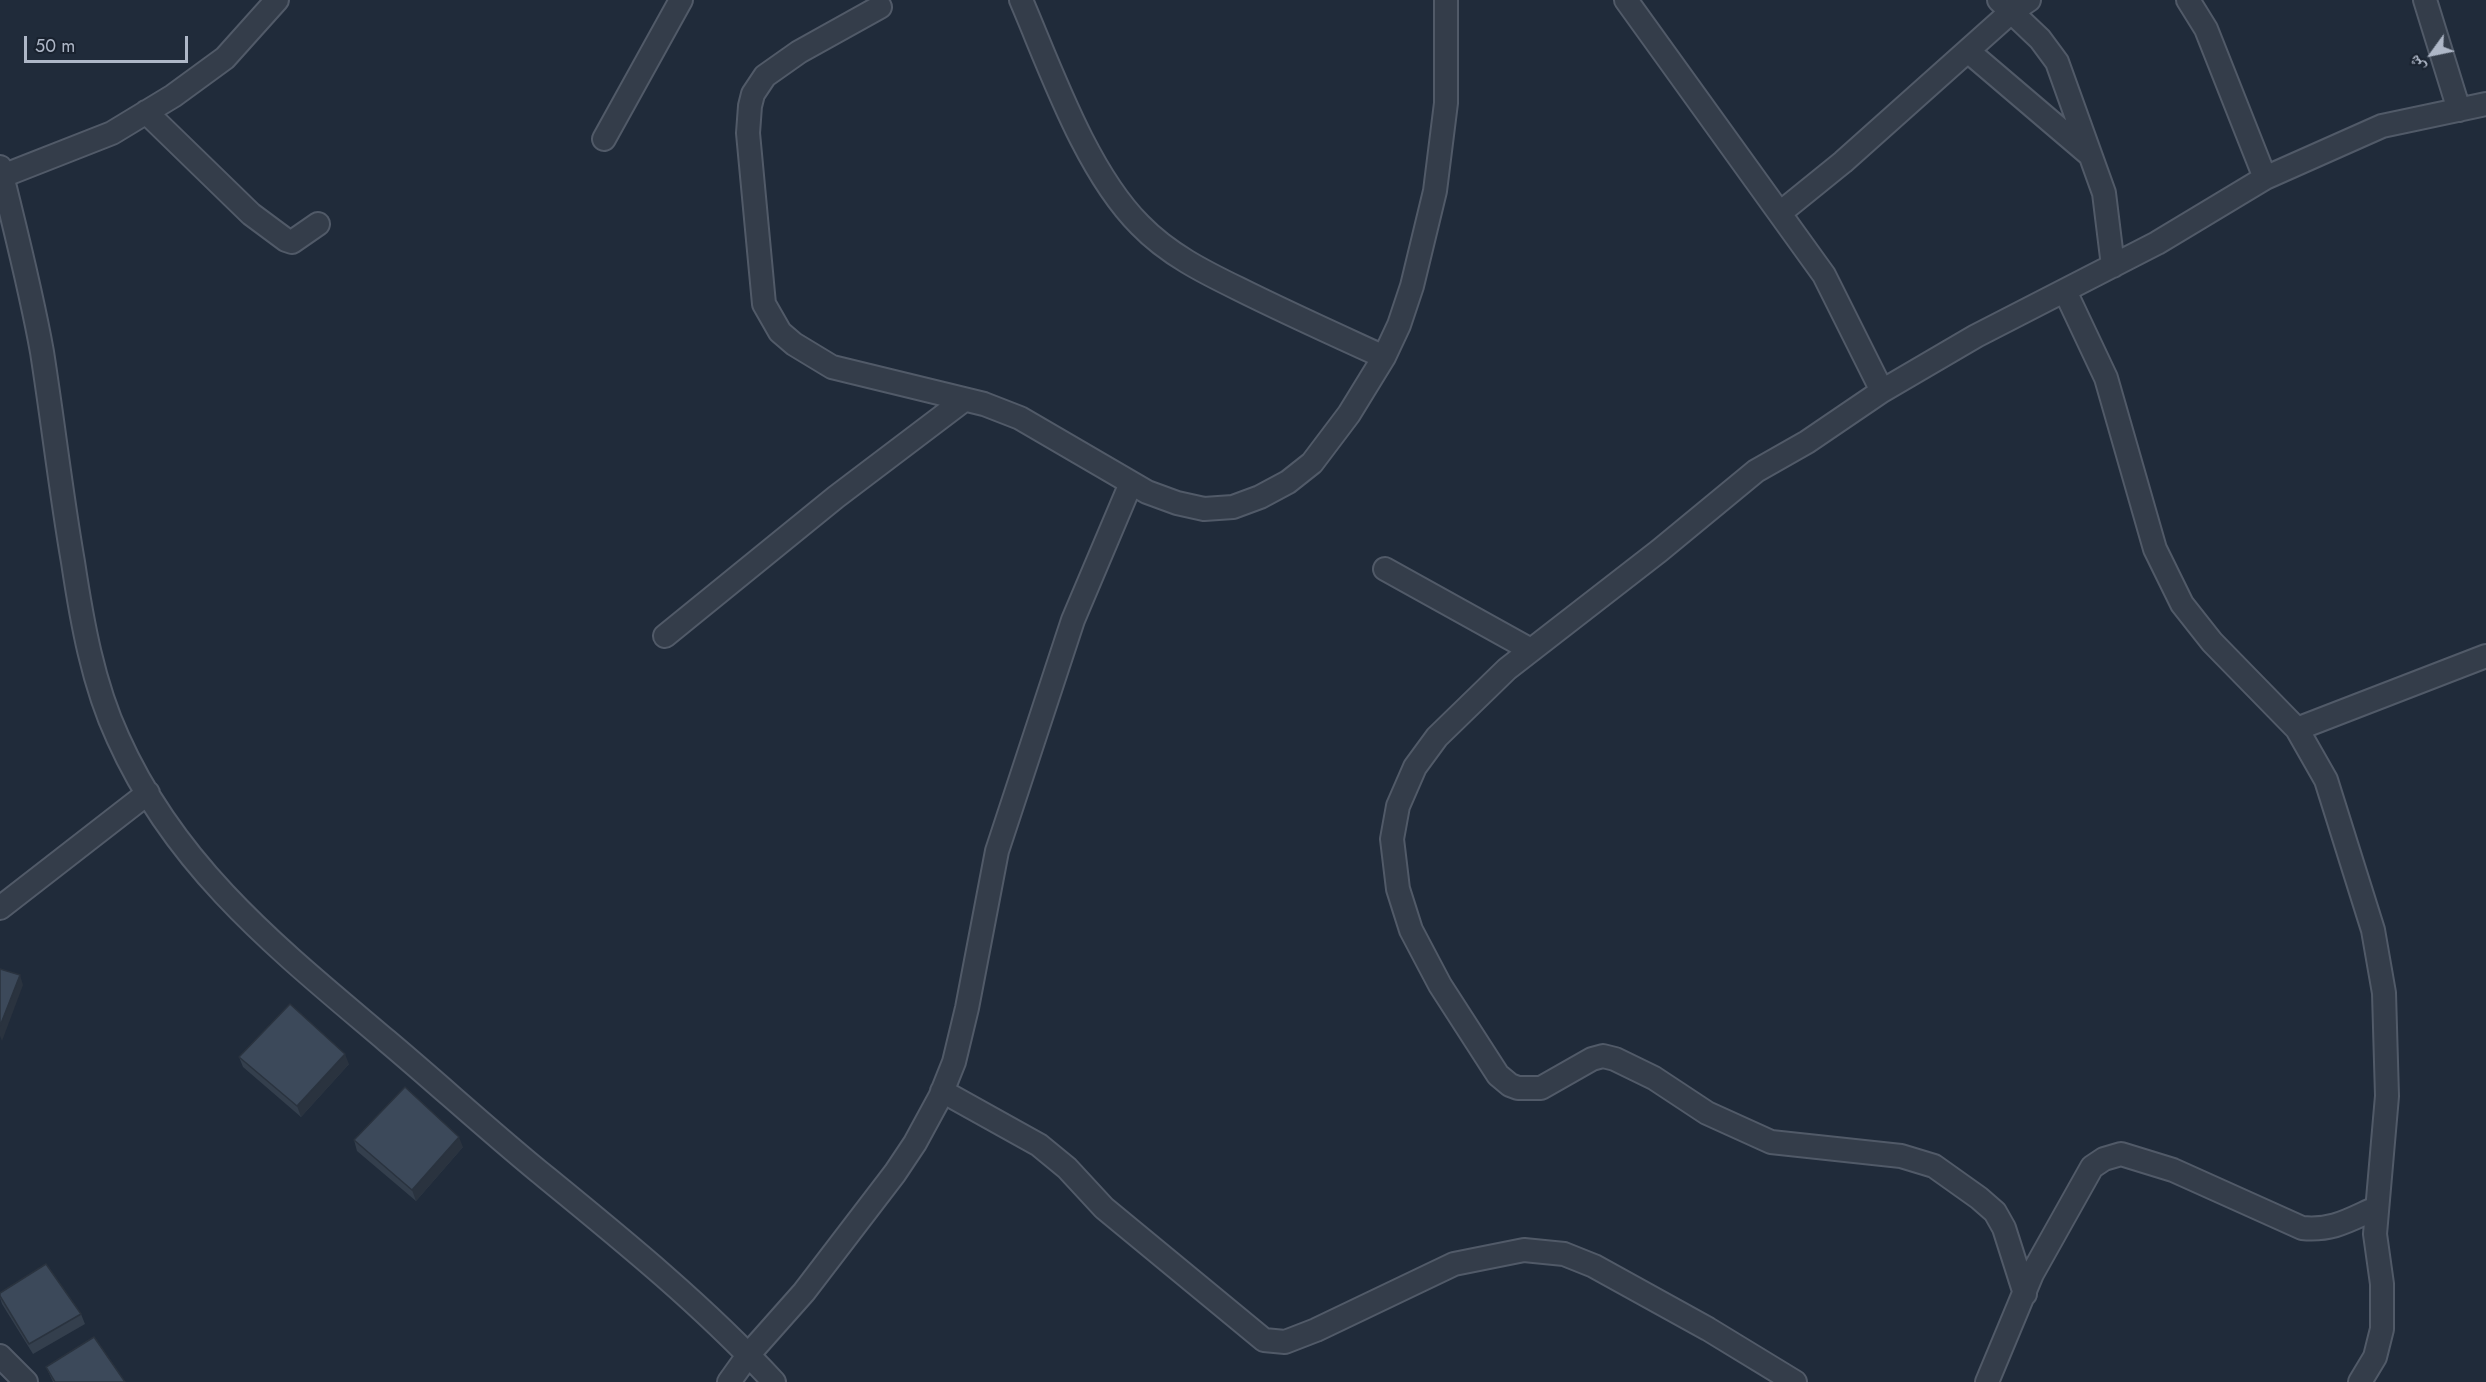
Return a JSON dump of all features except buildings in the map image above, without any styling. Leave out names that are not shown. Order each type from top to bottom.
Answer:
[{"type":"street","points":[[277,0],[225,58],[173,96],[112,133],[1,174],[29,283],[42,352],[81,612],[97,680],[117,738],[148,793],[190,857],[259,931],[536,1168],[606,1224],[749,1354],[774,1382]]},
{"type":"street","points":[[604,139],[681,0]]},
{"type":"street","points":[[1021,0],[1091,158],[1140,226],[1195,267],[1272,306],[1384,357]]},
{"type":"street","points":[[880,7],[799,52],[765,76],[753,93],[748,133],[764,304],[780,332],[794,344],[825,363],[984,404],[1020,418],[1131,483],[1177,503],[1204,509],[1233,507],[1260,497],[1288,482],[1312,463],[1348,414],[1384,357],[1399,325],[1412,286],[1435,191],[1446,103],[1446,0]]},
{"type":"street","points":[[1626,0],[1824,275],[1882,391]]},
{"type":"street","points":[[2188,0],[2206,29],[2265,178]]},
{"type":"street","points":[[2425,0],[2459,110]]},
{"type":"street","points":[[1780,213],[1843,162],[1968,51],[2013,4],[2057,62],[2104,193],[2113,266]]},
{"type":"street","points":[[1968,51],[2090,155]]},
{"type":"street","points":[[2025,1293],[2004,1228],[1995,1212],[1934,1166],[1901,1156],[1771,1142],[1707,1113],[1654,1078],[1615,1059],[1603,1056],[1592,1059],[1541,1088],[1518,1088],[1510,1085],[1498,1075],[1440,985],[1411,930],[1398,889],[1392,839],[1398,806],[1415,767],[1437,736],[1508,669],[1659,551],[1756,471],[1807,442],[1882,391],[1976,336],[2157,243],[2265,178],[2382,126],[2486,104]]},
{"type":"street","points":[[146,112],[251,214],[286,240],[292,242],[318,224]]},
{"type":"street","points":[[2065,291],[2106,378],[2155,549],[2182,604],[2212,642],[2296,729],[2326,780],[2373,930],[2384,993],[2386,1096],[2375,1234],[2382,1284],[2382,1329],[2374,1357],[2360,1382]]},
{"type":"street","points":[[665,636],[836,496],[964,400]]},
{"type":"street","points":[[729,1382],[749,1354],[804,1292],[895,1173],[915,1143],[942,1091],[954,1062],[967,1008],[997,851],[1073,620],[1131,483]]},
{"type":"street","points":[[1385,569],[1532,650]]},
{"type":"street","points":[[2296,729],[2486,656]]},
{"type":"street","points":[[0,908],[148,793]]},
{"type":"street","points":[[942,1091],[1039,1145],[1067,1168],[1104,1209],[1264,1340],[1285,1342],[1316,1330],[1454,1264],[1524,1250],[1564,1254],[1594,1266],[1708,1329],[1795,1382]]},
{"type":"street","points":[[1988,1382],[2032,1274],[2092,1167],[2104,1159],[2121,1154],[2173,1170],[2302,1228],[2320,1230],[2334,1227],[2376,1208]]},
{"type":"street","points":[[0,1356],[26,1382]]}]
